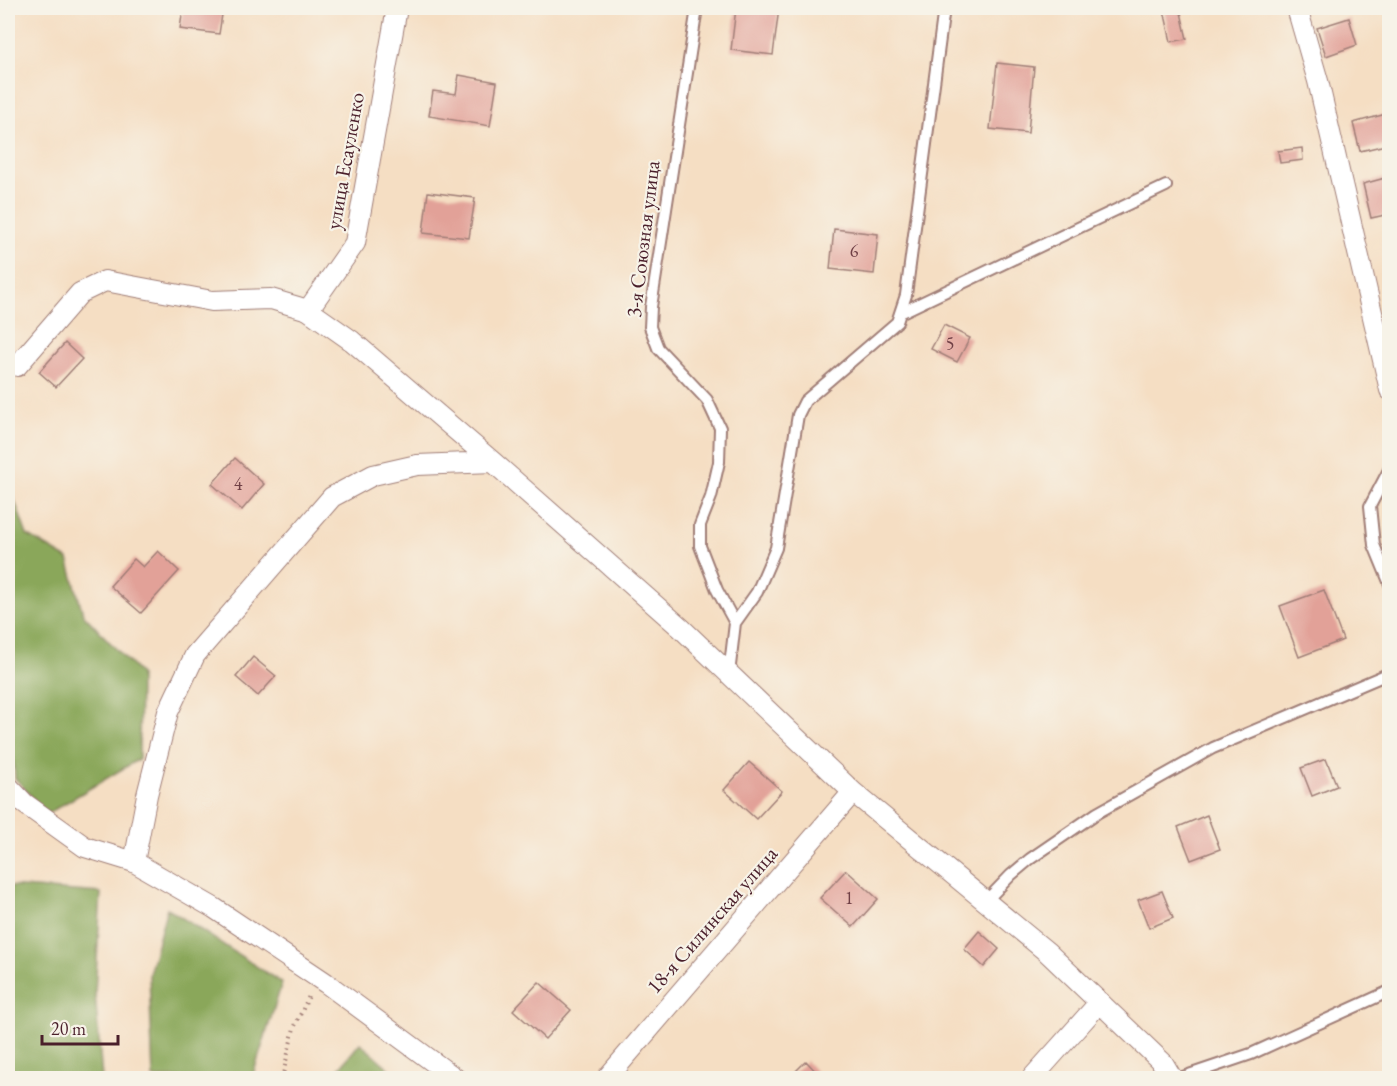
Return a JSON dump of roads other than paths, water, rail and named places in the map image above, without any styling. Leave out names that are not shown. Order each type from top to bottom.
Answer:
[{"type":"street","name":"улица Есауленко","points":[[308,310],[355,243],[397,8]]},
{"type":"street","points":[[1297,8],[1318,81],[1389,390]]},
{"type":"street","points":[[17,366],[80,293],[105,281],[212,301],[272,299],[308,310],[352,341],[493,462],[681,628],[854,792],[1047,952],[1163,1063],[1172,1078]]},
{"type":"street","points":[[134,862],[147,795],[168,712],[195,656],[332,497],[372,475],[417,465],[493,462]]},
{"type":"street","points":[[8,786],[25,804],[85,847],[134,862],[214,908],[318,976],[455,1078]]},
{"type":"street","name":"18-я Силинская улица","points":[[607,1078],[854,792]]},
{"type":"street","points":[[1032,1078],[1100,1002]]},
{"type":"lane","name":"3-я Союзная улица","points":[[697,8],[651,307],[650,327],[658,348],[707,400],[720,428],[719,462],[711,497],[700,525],[700,546],[717,590],[735,623]]},
{"type":"lane","points":[[729,674],[735,623],[757,592],[776,548],[798,415],[805,401],[897,322],[906,295],[944,8]]},
{"type":"lane","points":[[900,313],[1166,186]]},
{"type":"lane","points":[[1389,468],[1371,506],[1374,545],[1389,585]]},
{"type":"lane","points":[[986,901],[1030,859],[1097,813],[1213,748],[1389,673]]},
{"type":"lane","points":[[1180,1078],[1251,1054],[1389,992]]}]
